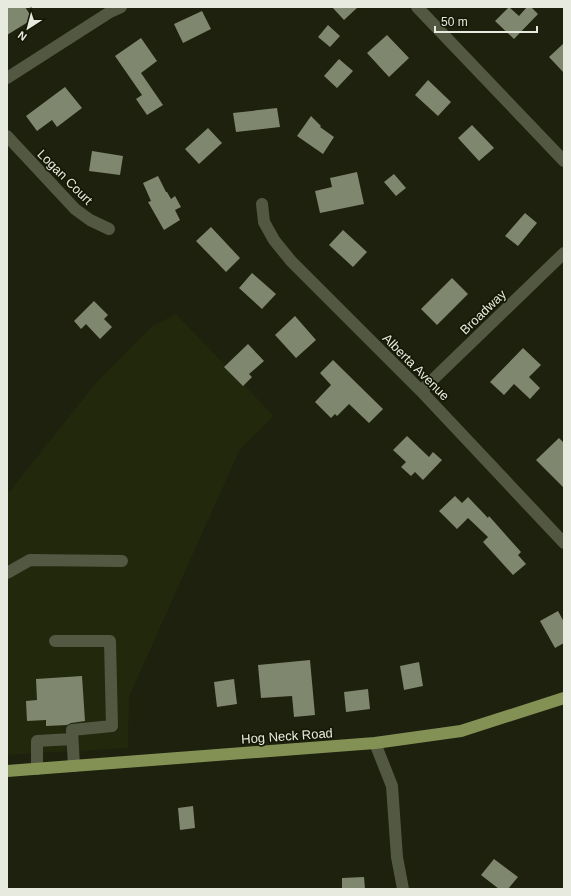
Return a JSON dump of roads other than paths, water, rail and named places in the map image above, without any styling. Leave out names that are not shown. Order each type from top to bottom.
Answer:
[{"type":"main road","name":"Hog Neck Road","points":[[7,771],[375,743],[461,731],[564,698]]},
{"type":"street","points":[[7,78],[110,12],[121,7]]},
{"type":"street","points":[[417,7],[564,161]]},
{"type":"street","name":"Logan Court","points":[[7,136],[75,209],[90,220],[110,229]]},
{"type":"street","name":"Alberta Avenue","points":[[262,204],[264,222],[274,240],[291,261],[420,391],[564,543]]},
{"type":"street","name":"Broadway","points":[[420,391],[564,253]]},
{"type":"street","points":[[7,573],[30,560],[122,562]]},
{"type":"street","points":[[55,641],[110,641],[112,726],[72,730],[74,766]]},
{"type":"street","points":[[37,769],[37,741],[72,739]]},
{"type":"street","points":[[375,743],[392,786],[396,857],[403,889]]}]
